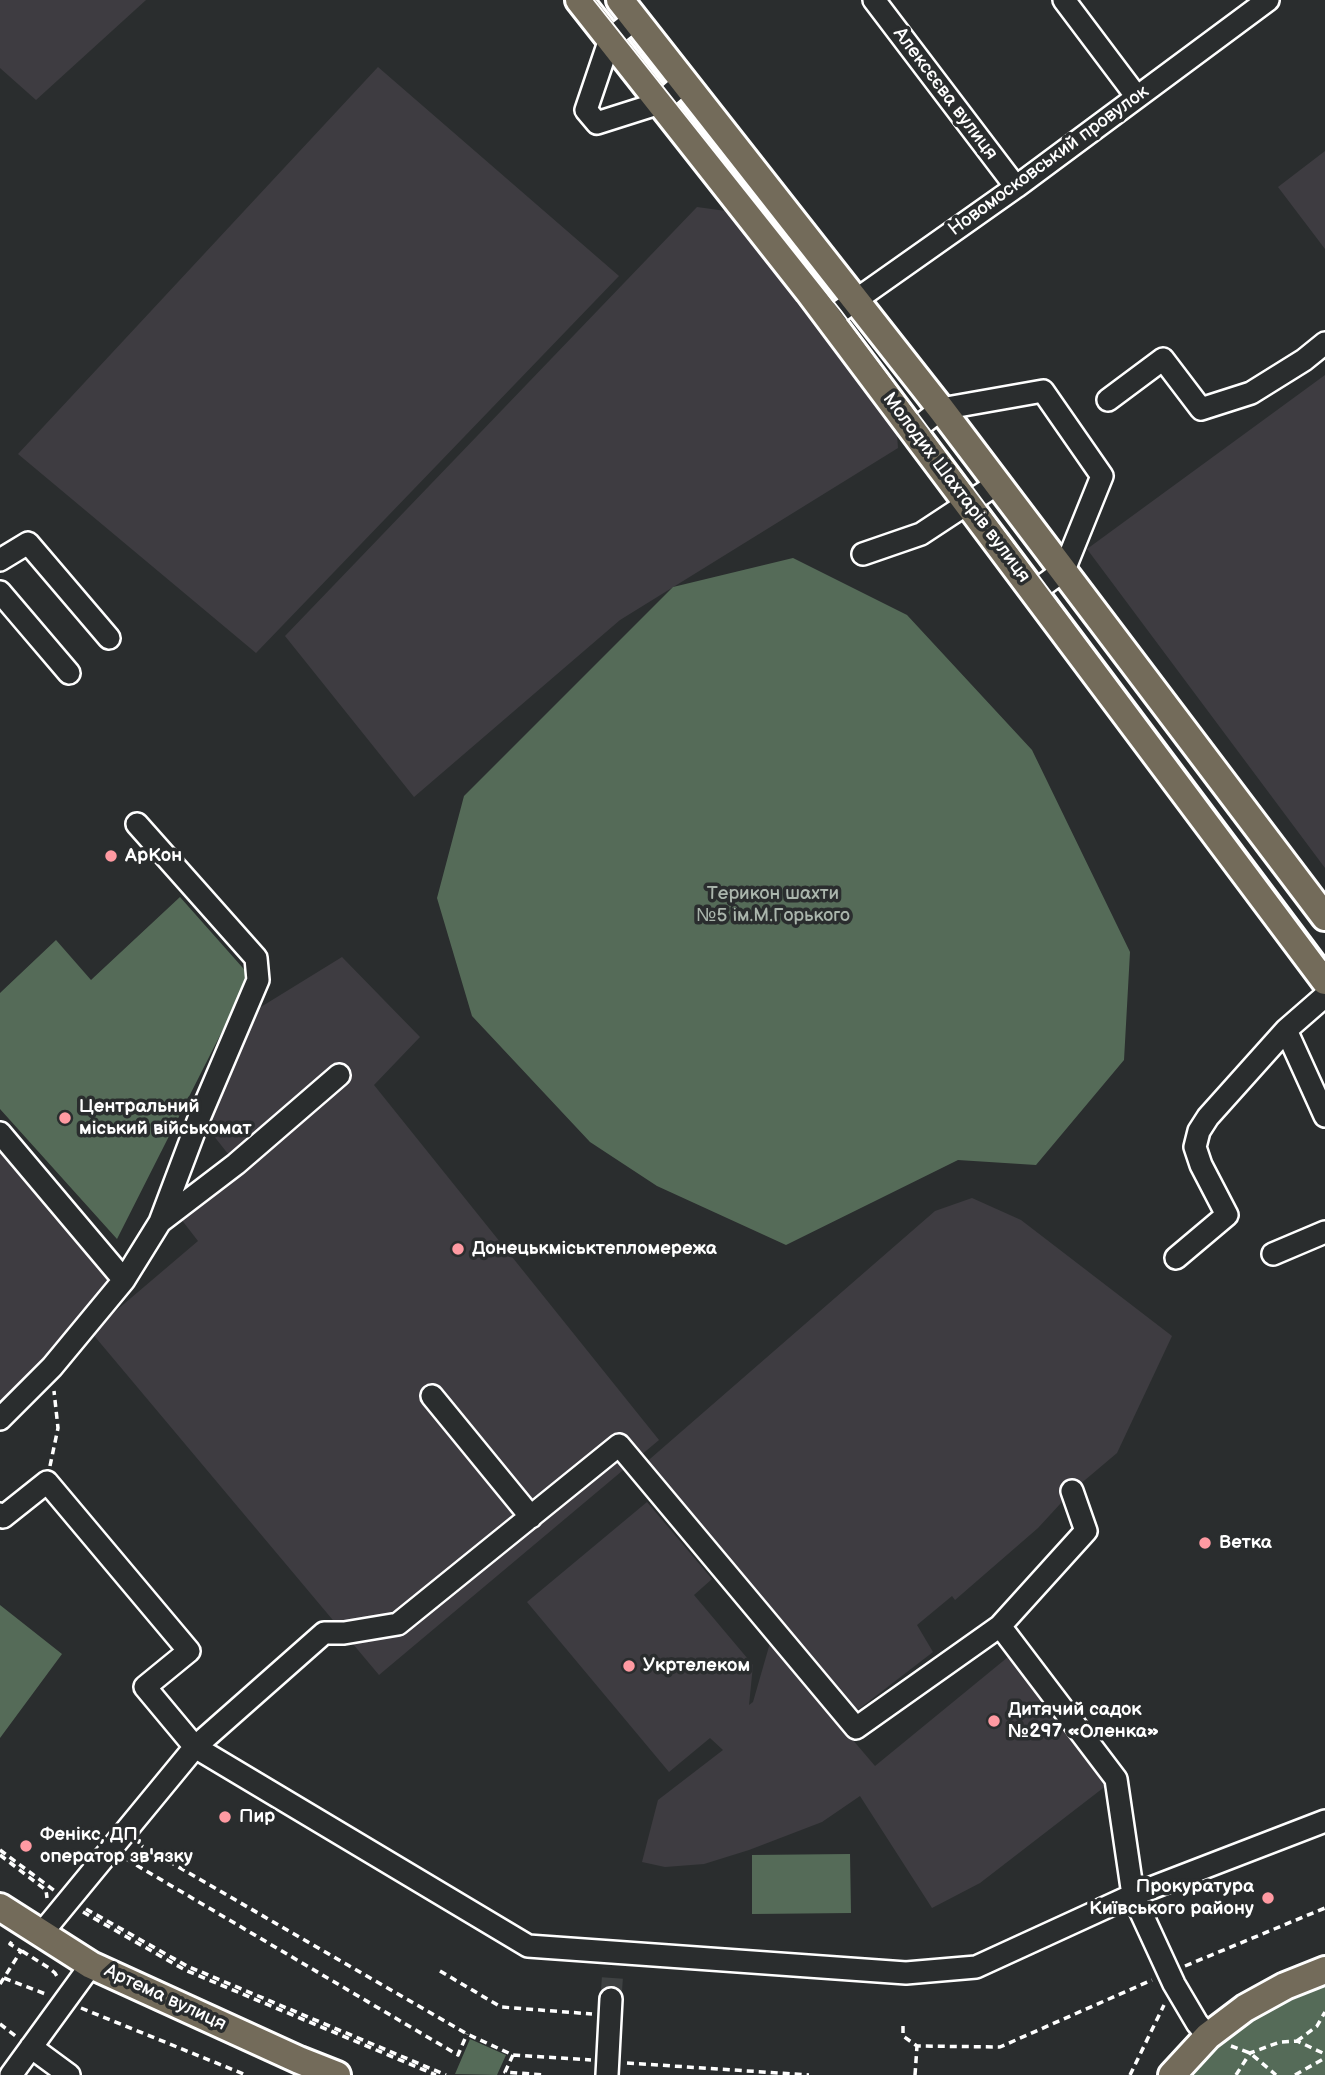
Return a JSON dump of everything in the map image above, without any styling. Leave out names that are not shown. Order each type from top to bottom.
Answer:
[{"type":"main road","name":"Молодих Шахтарів вулиця","points":[[579,0],[829,319],[1325,981]]},
{"type":"main road","name":"Молодих Шахтарів вулиця","points":[[628,10],[998,484],[1325,917]]},
{"type":"main road","name":"Артема вулиця","points":[[0,1907],[31,1942],[91,1965],[337,2075]]},
{"type":"main road","points":[[1172,2075],[1208,2036],[1245,2008],[1284,1986],[1325,1970]]},
{"type":"street","name":"Алексєєва вулиця","points":[[874,0],[1016,187]]},
{"type":"street","points":[[1064,0],[1137,97]]},
{"type":"street","name":"Новомосковський провулок","points":[[829,319],[1016,187],[1261,2]]},
{"type":"street","points":[[628,10],[610,39],[586,110],[591,117],[597,123],[660,103],[684,82]]},
{"type":"street","points":[[1108,400],[1163,359],[1201,408],[1251,393],[1304,360],[1325,343]]},
{"type":"street","points":[[913,431],[941,410],[1043,391],[1102,476],[1064,570],[1034,592]]},
{"type":"street","points":[[863,554],[921,534],[998,484]]},
{"type":"street","points":[[0,560],[27,543],[109,638]]},
{"type":"street","points":[[0,592],[69,673]]},
{"type":"street","points":[[0,1419],[52,1367],[124,1280],[160,1222],[200,1116],[258,980],[256,958],[137,824]]},
{"type":"street","points":[[1176,1258],[1227,1215],[1201,1165],[1195,1147],[1199,1131],[1208,1117],[1286,1030],[1325,996]]},
{"type":"street","points":[[1286,1030],[1325,1116]]},
{"type":"street","points":[[160,1222],[236,1164],[339,1075]]},
{"type":"street","points":[[0,1133],[124,1280]]},
{"type":"street","points":[[1273,1254],[1325,1232]]},
{"type":"street","points":[[432,1396],[531,1517]]},
{"type":"street","points":[[31,1942],[62,1900],[117,1843],[195,1747],[324,1633],[344,1633],[398,1625],[619,1445],[856,1728],[1000,1626],[1086,1531],[1072,1491]]},
{"type":"street","points":[[0,1514],[3,1517],[47,1482],[189,1651],[145,1688],[195,1747],[528,1947],[613,1960],[906,1973],[976,1967],[1133,1895],[1325,1821]]},
{"type":"street","points":[[1000,1626],[1116,1779],[1133,1895],[1171,1978],[1197,2024],[1208,2036]]},
{"type":"street","points":[[11,2075],[60,1999],[91,1965]]},
{"type":"street","points":[[607,2068],[610,2007]]},
{"type":"street","points":[[31,2047],[69,2075]]},
{"type":"path","points":[[47,1482],[58,1428],[52,1367]]},
{"type":"path","points":[[117,1843],[458,2055],[467,2034]]},
{"type":"path","points":[[117,1843],[467,2034],[513,2055],[607,2068],[809,2075]]},
{"type":"path","points":[[0,1852],[62,1900],[185,1970],[436,2075]]},
{"type":"path","points":[[0,1852],[46,1889]]},
{"type":"path","points":[[62,1900],[187,1966],[446,2075]]},
{"type":"path","points":[[904,2026],[903,2036],[917,2046],[1000,2047],[1171,1978],[1325,1908]]},
{"type":"path","points":[[31,1942],[59,1980],[60,1999]]},
{"type":"path","points":[[440,1971],[501,2007],[610,2007]]},
{"type":"path","points":[[4,1978],[246,2075]]},
{"type":"path","points":[[1130,2075],[1171,1978]]},
{"type":"path","points":[[1297,2041],[1317,2026],[1325,2012]]},
{"type":"path","points":[[1208,2036],[1250,2053],[1276,2075]]},
{"type":"path","points":[[1236,2075],[1250,2053],[1280,2042],[1297,2041],[1325,2056],[1295,2075]]},
{"type":"path","points":[[915,2075],[917,2046]]},
{"type":"path","points":[[513,2055],[505,2072],[546,2075]]},
{"type":"shaded area","points":[[0,0],[146,0],[36,100],[0,68]]},
{"type":"shaded area","points":[[378,67],[619,276],[256,653],[18,454]]},
{"type":"shaded area","points":[[1325,151],[1325,249],[1278,187]]},
{"type":"shaded area","points":[[697,207],[733,212],[896,422],[898,448],[620,620],[414,797],[285,636]]},
{"type":"shaded area","points":[[1325,375],[1325,868],[1087,549]]},
{"type":"shaded area","points":[[342,957],[420,1037],[374,1085],[659,1440],[379,1675],[91,1332],[198,1241],[181,1219],[236,1164],[206,1126],[256,1010]]},
{"type":"shaded area","points":[[0,1149],[112,1281],[0,1409]]},
{"type":"shaded area","points":[[972,1198],[1021,1220],[1172,1336],[1117,1453],[1072,1491],[1038,1528],[955,1600],[952,1596],[917,1625],[933,1652],[855,1712],[643,1465],[935,1211]]},
{"type":"shaded area","points":[[647,1502],[712,1579],[694,1595],[753,1665],[749,1705],[753,1702],[770,1643],[875,1766],[1008,1657],[1107,1785],[980,1883],[932,1908],[860,1796],[822,1822],[704,1864],[665,1867],[642,1862],[658,1800],[723,1750],[710,1738],[669,1772],[527,1602]]},
{"type":"green space","name":"Терикон шахти №5 ім.М.Горького","points":[[793,558],[907,615],[1032,750],[1130,952],[1124,1060],[1036,1165],[958,1160],[786,1245],[657,1186],[590,1142],[472,1016],[437,898],[464,796],[673,587]]},
{"type":"green space","points":[[180,897],[250,976],[117,1239],[0,1109],[0,993],[56,940],[91,980]]},
{"type":"green space","points":[[0,1605],[62,1654],[0,1738]]},
{"type":"green space","points":[[850,1854],[851,1913],[752,1914],[752,1855]]},
{"type":"green space","points":[[1325,1986],[1325,2075],[1182,2075],[1217,2040],[1262,2013]]},
{"type":"green space","points":[[470,2039],[506,2055],[497,2075],[455,2074]]},
{"type":"tunnel","points":[[611,1999],[613,1968]]},
{"type":"tram line","points":[[594,0],[841,311],[1325,960]]},
{"type":"place","name":"АрКон","points":[[111,856]]},
{"type":"place","name":"Центральний міський військомат","points":[[65,1118]]},
{"type":"place","name":"Донецькміськтепломережа","points":[[458,1249]]},
{"type":"place","name":"Ветка","points":[[1205,1543]]},
{"type":"place","name":"Укртелеком","points":[[629,1666]]},
{"type":"place","name":"Дитячий садок №297 «Оленка»","points":[[994,1721]]},
{"type":"place","name":"Пир","points":[[225,1817]]},
{"type":"place","name":"Фенікс, ДП, оператор зв'язку","points":[[26,1846]]},
{"type":"place","name":"Прокуратура Київського району","points":[[1268,1898]]}]
